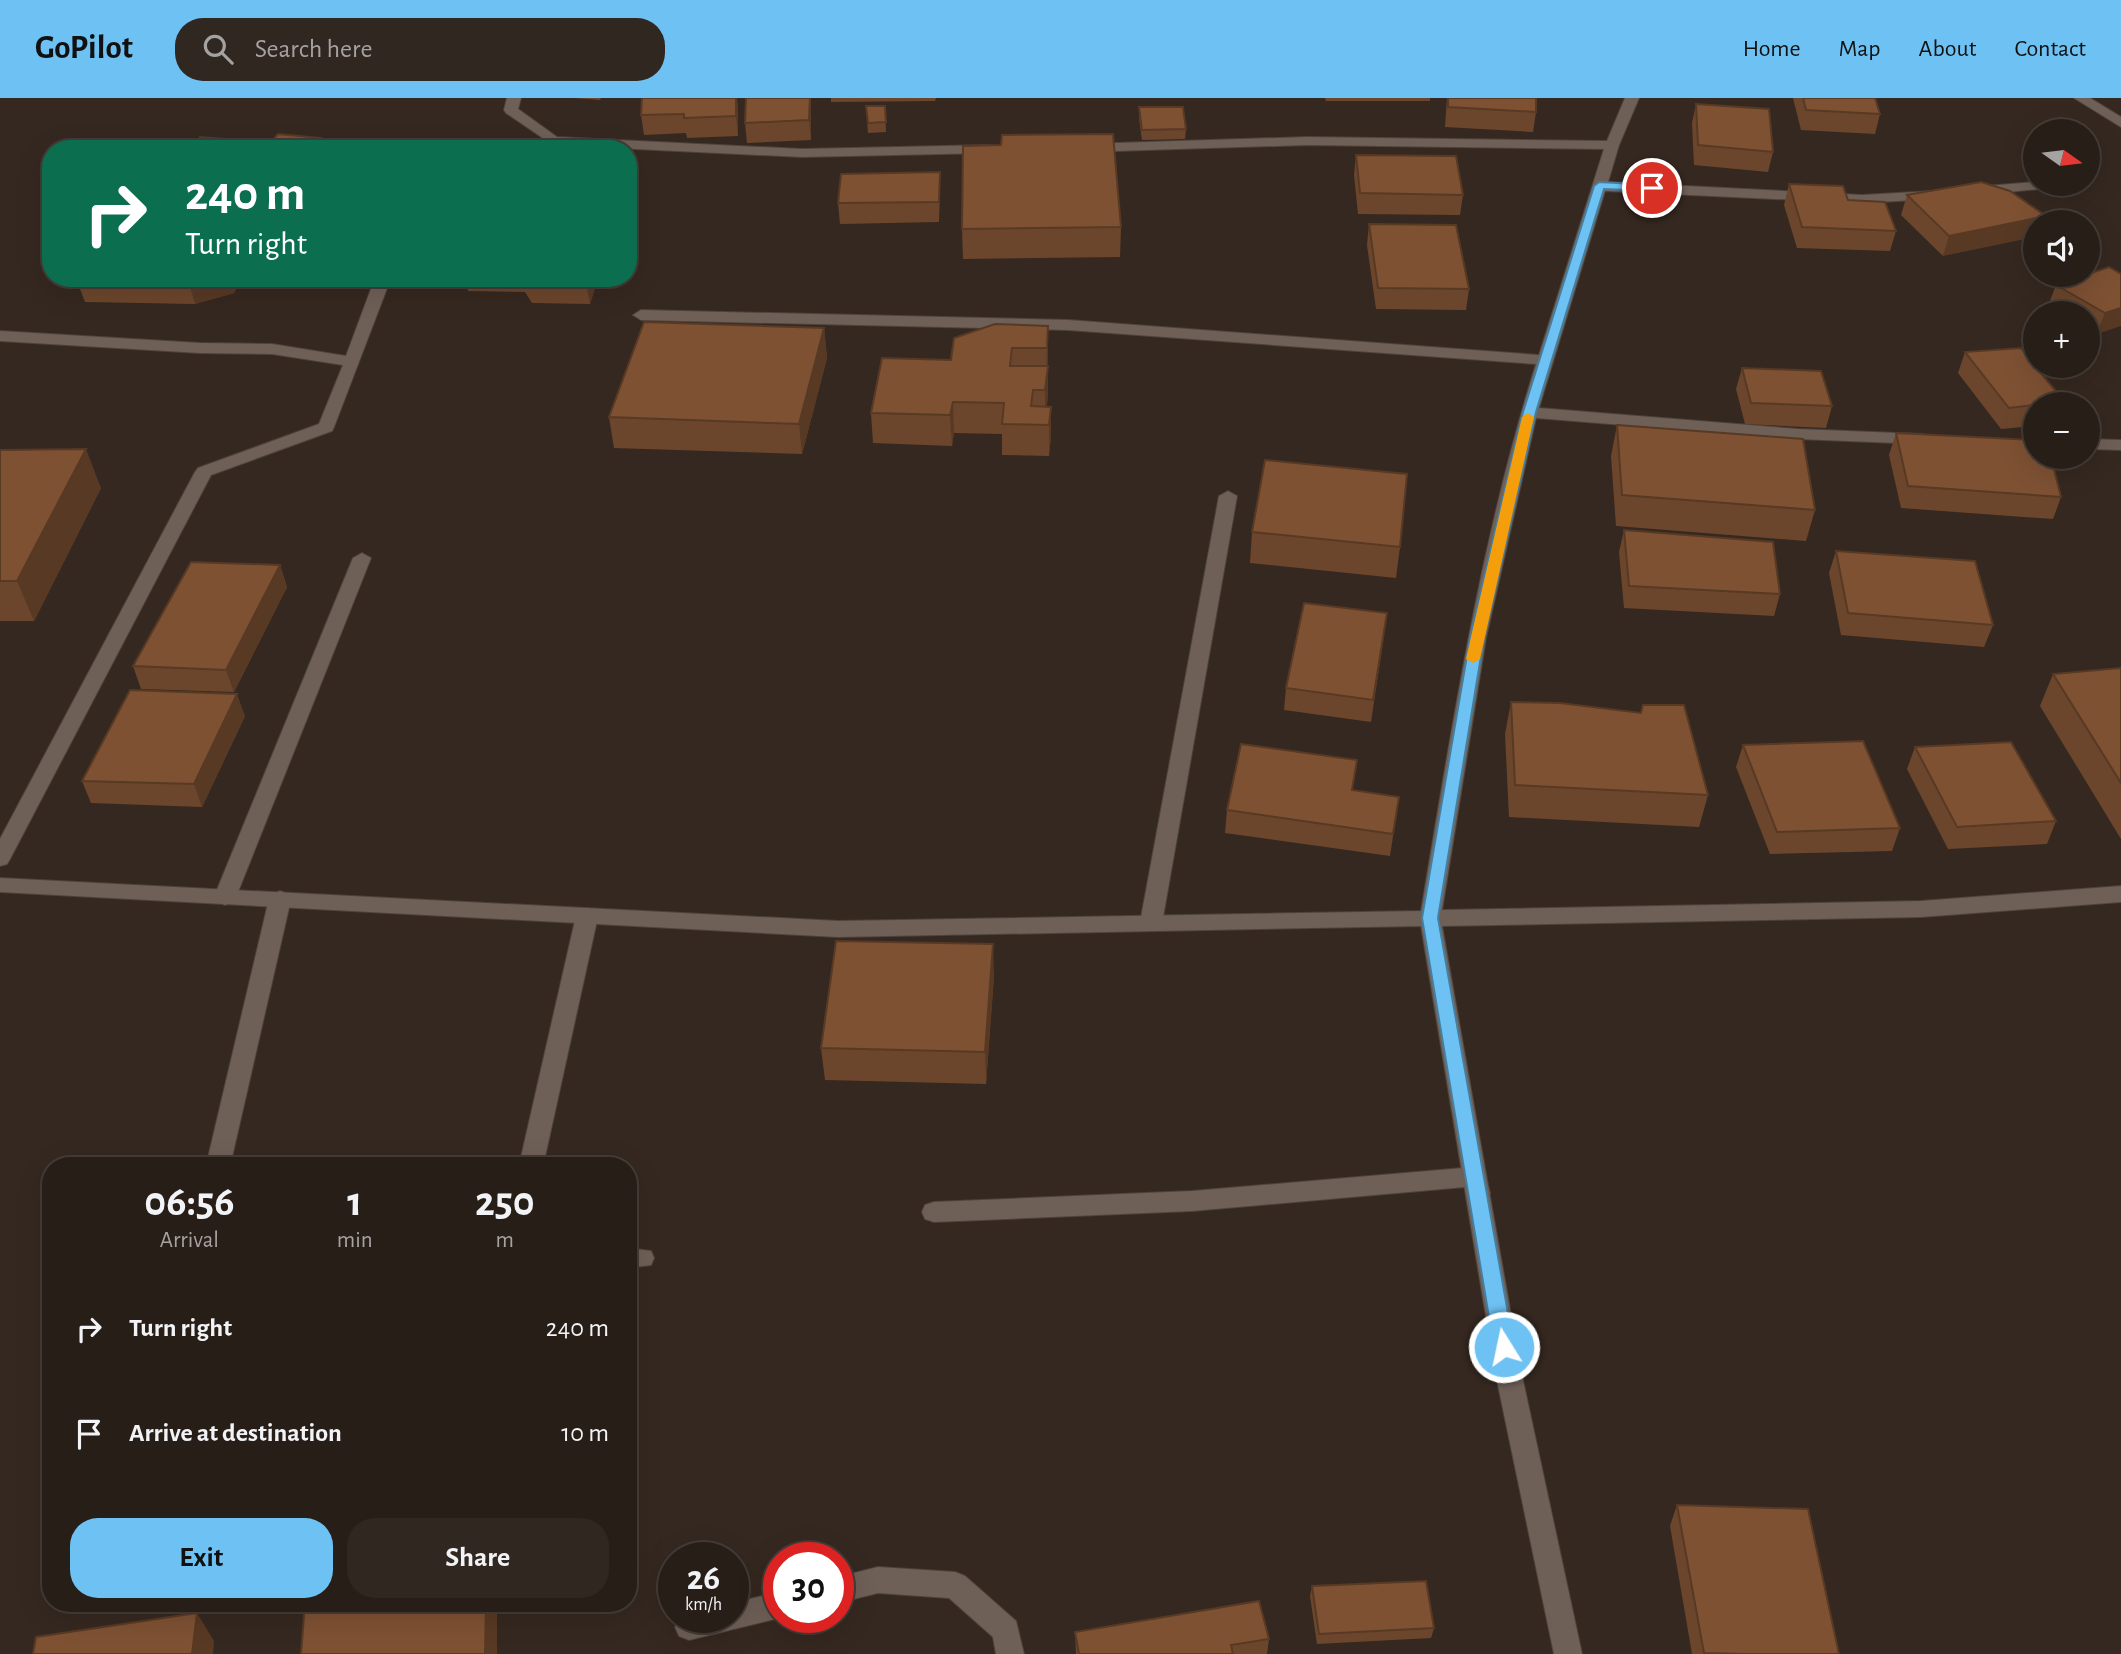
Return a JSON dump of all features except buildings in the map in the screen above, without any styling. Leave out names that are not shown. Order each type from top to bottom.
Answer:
[{"type":"street","points":[[514,98],[511,110],[553,140]]},
{"type":"street","points":[[1568,1654],[1475,1177],[1430,918],[1477,638],[1529,412],[1612,145],[1632,98]]},
{"type":"street","points":[[2081,98],[2121,123]]},
{"type":"street","points":[[1066,148],[1307,141],[1612,145]]},
{"type":"street","points":[[637,145],[802,153],[1010,149]]},
{"type":"street","points":[[1599,186],[1862,199],[2023,187]]},
{"type":"street","points":[[0,859],[204,472],[326,427],[380,287]]},
{"type":"street","points":[[640,315],[1068,325],[1545,360]]},
{"type":"street","points":[[0,336],[200,348],[272,349],[352,362]]},
{"type":"street","points":[[1529,412],[1798,434],[1938,439]]},
{"type":"street","points":[[2100,444],[2121,445]]},
{"type":"street","points":[[1150,923],[1227,496]]},
{"type":"street","points":[[225,897],[362,558]]},
{"type":"street","points":[[0,885],[838,929],[1921,909],[2121,894]]},
{"type":"street","points":[[220,1157],[279,899]]},
{"type":"street","points":[[533,1157],[587,916]]},
{"type":"street","points":[[934,1212],[1192,1200],[1475,1177]]},
{"type":"street","points":[[854,1586],[878,1580],[955,1585],[1006,1630],[1010,1654]]},
{"type":"slow traffic","points":[[1473,659],[1528,417]]},
{"type":"route","points":[[1504,1347],[1430,918],[1477,638],[1529,412],[1599,186],[1652,188]]}]
